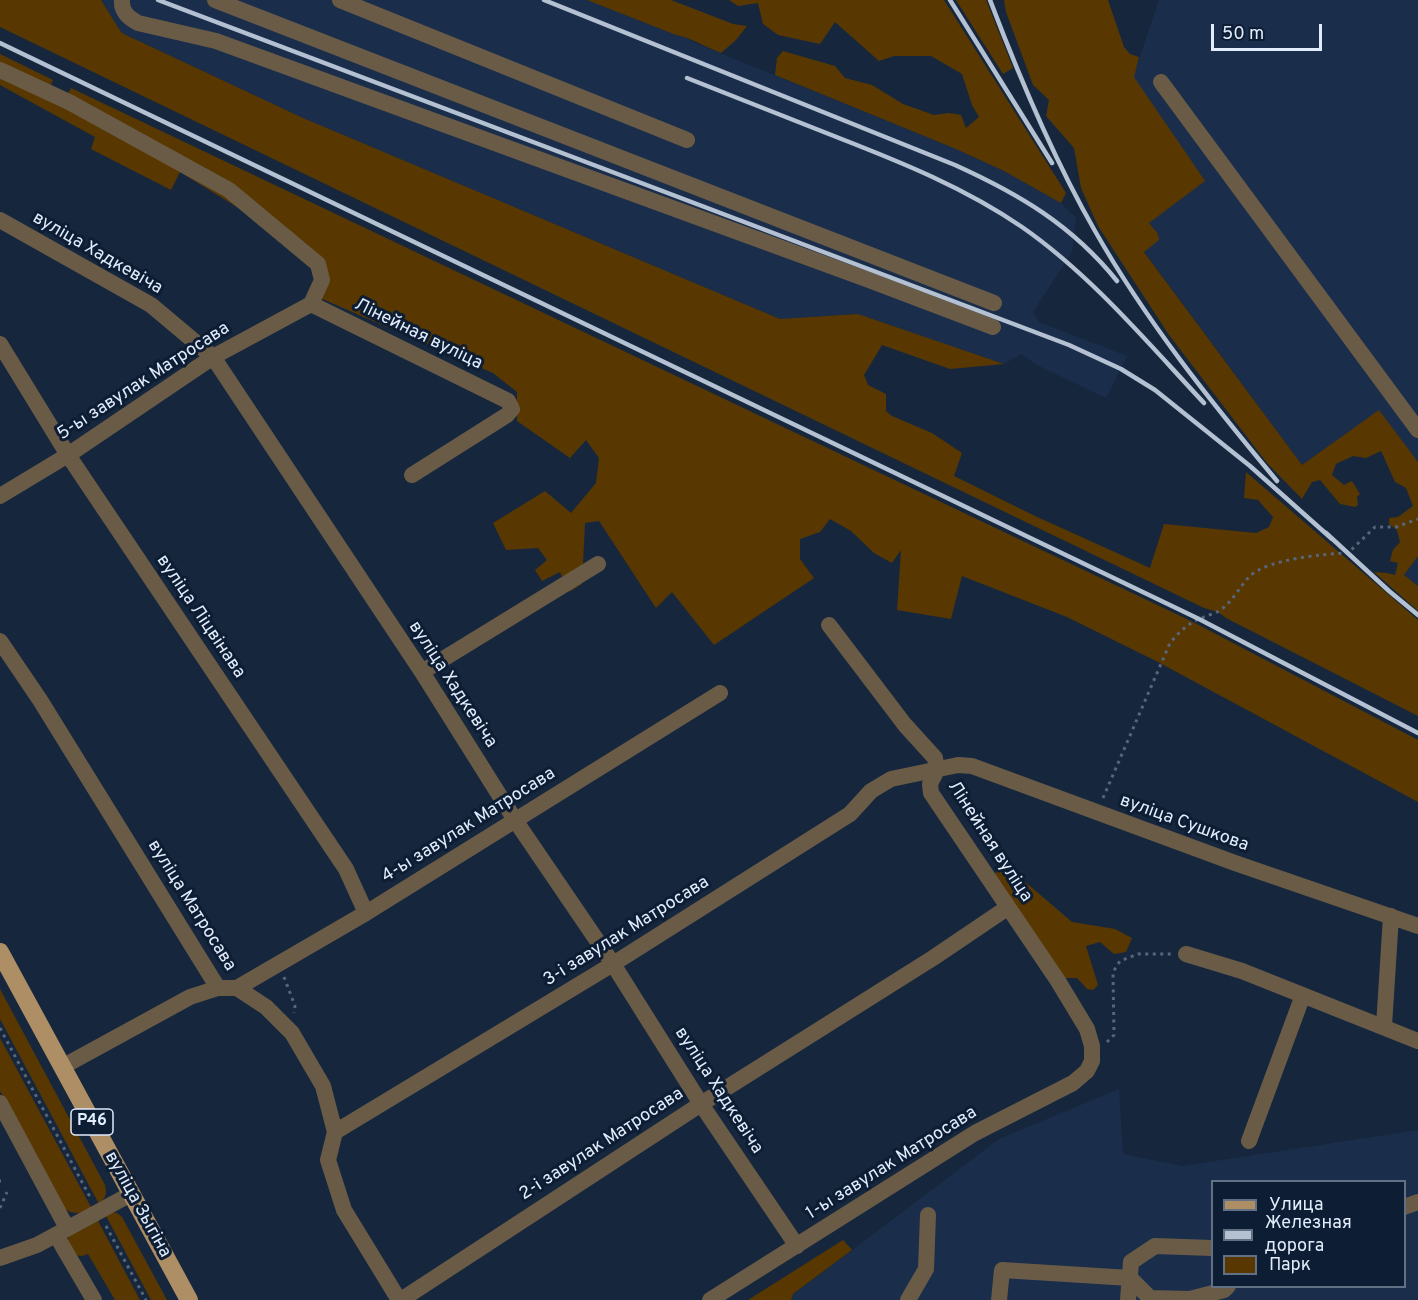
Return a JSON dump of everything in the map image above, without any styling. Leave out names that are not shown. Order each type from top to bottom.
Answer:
[{"type":"main road","name":"вуліца Зыгіна","points":[[0,952],[187,1298]]},
{"type":"street","points":[[122,0],[127,17],[138,23],[216,42],[993,327]]},
{"type":"street","points":[[215,0],[994,303]]},
{"type":"street","points":[[340,0],[687,140]]},
{"type":"street","points":[[0,70],[69,102],[229,190],[318,264],[322,280],[311,304]]},
{"type":"street","points":[[1161,82],[1418,430]]},
{"type":"street","name":"вуліца Хадкевіча","points":[[0,220],[151,306],[213,357],[797,1246]]},
{"type":"street","name":"5-ы завулак Матросава","points":[[0,496],[68,454],[213,357],[311,304]]},
{"type":"street","name":"Лінейная вуліца","points":[[311,304],[508,401],[512,409],[507,415],[412,475]]},
{"type":"street","name":"вуліца Ліцвінава","points":[[0,344],[68,454],[346,869],[366,913]]},
{"type":"street","points":[[422,672],[598,564]]},
{"type":"street","name":"Лінейная вуліца","points":[[829,625],[905,725],[935,758],[937,770],[930,784],[931,793],[1076,1009],[1087,1029],[1092,1054]]},
{"type":"street","name":"вуліца Матросава","points":[[0,641],[40,700],[218,988],[237,988],[266,1007],[292,1033],[322,1086],[335,1132],[328,1160],[344,1210],[400,1300]]},
{"type":"street","name":"4-ы завулак Матросава","points":[[237,988],[366,913],[720,693]]},
{"type":"street","name":"вуліца Сушкова","points":[[937,770],[958,765],[972,766],[1096,813],[1418,926]]},
{"type":"street","name":"3-і завулак Матросава","points":[[335,1132],[613,964],[849,814],[871,791],[891,779],[937,770]]},
{"type":"street","name":"2-і завулак Матросава","points":[[400,1300],[1008,908]]},
{"type":"street","points":[[1383,1026],[1391,916]]},
{"type":"street","points":[[1186,954],[1242,971],[1418,1041]]},
{"type":"street","points":[[62,1066],[190,997],[218,988]]},
{"type":"street","points":[[1249,1141],[1303,995]]},
{"type":"street","name":"1-ы завулак Матросава","points":[[710,1300],[975,1133],[1073,1083],[1087,1071],[1092,1054]]},
{"type":"street","points":[[0,1103],[94,1300]]},
{"type":"street","points":[[0,1258],[37,1245],[131,1194]]},
{"type":"street","points":[[908,1300],[926,1269],[928,1215]]},
{"type":"street","points":[[1128,1300],[1131,1262],[1155,1246],[1211,1248]]},
{"type":"street","points":[[999,1300],[1002,1270],[1130,1278],[1150,1298],[1190,1299],[1227,1288]]},
{"type":"path","points":[[1096,813],[1170,643],[1183,628],[1199,618],[1218,612],[1252,574],[1276,563],[1324,554],[1348,553],[1375,527],[1396,527],[1418,519]]},
{"type":"path","points":[[1092,1054],[1114,1035],[1113,972],[1120,961],[1138,954],[1186,954]]},
{"type":"path","points":[[280,963],[295,1006],[292,1033]]},
{"type":"path","points":[[0,1028],[146,1300]]},
{"type":"path","points":[[0,1208],[7,1192]]},
{"type":"shaded area","points":[[101,0],[587,0],[676,35],[685,36],[693,42],[956,149],[1004,171],[1061,203],[1076,218],[1072,252],[1033,312],[1039,322],[1127,356],[1106,398],[1037,365],[1021,354],[1004,364],[858,314],[780,319],[303,118],[126,35],[121,32]]},
{"type":"shaded area","points":[[1159,0],[1418,0],[1418,462],[1379,411],[1302,465],[1144,251],[1158,234],[1149,223],[1133,77]]},
{"type":"shaded area","points":[[1418,556],[1418,586],[1404,575]]},
{"type":"shaded area","points":[[1119,1089],[1123,1154],[1183,1166],[1418,1130],[1418,1300],[791,1300],[793,1295],[999,1139]]},
{"type":"green space","points":[[0,0],[101,0],[121,32],[126,35],[303,118],[780,319],[858,314],[1004,364],[950,369],[882,345],[864,375],[868,385],[886,394],[886,411],[892,416],[932,433],[962,453],[954,476],[1150,568],[1164,524],[1256,533],[1269,527],[1273,517],[1258,500],[1244,498],[1246,472],[1418,620],[1418,716],[1218,612],[1204,608],[0,27]]},
{"type":"green space","points":[[587,0],[671,0],[733,24],[747,26],[721,53]]},
{"type":"green space","points":[[729,0],[944,0],[1066,193],[1061,203],[1004,171],[956,149],[775,75],[777,58],[783,51],[835,66],[845,78],[872,85],[903,104],[934,115],[949,113],[961,115],[966,128],[979,117],[972,105],[962,74],[931,56],[894,56],[879,61],[835,22],[820,44],[778,35],[763,24],[758,3],[738,6]]},
{"type":"green space","points":[[956,0],[986,0],[1013,68],[1003,74]]},
{"type":"green space","points":[[1004,0],[1108,0],[1124,47],[1130,54],[1139,57],[1134,77],[1205,181],[1149,223],[1158,234],[1159,240],[1144,252],[1302,465],[1379,410],[1418,462],[1418,556],[1404,575],[1418,586],[1418,611],[1374,572],[1395,575],[1398,563],[1390,561],[1393,550],[1400,542],[1397,530],[1389,524],[1389,518],[1398,517],[1413,506],[1406,488],[1395,482],[1381,451],[1366,458],[1353,456],[1336,464],[1332,475],[1344,485],[1352,481],[1360,494],[1357,497],[1358,505],[1355,507],[1340,504],[1320,480],[1312,482],[1302,499],[1267,463],[1169,335],[1098,226],[1081,188],[1074,148],[1046,116],[1049,100],[1033,85],[1006,12]]},
{"type":"green space","points":[[0,54],[53,80],[49,89],[66,97],[71,88],[1193,622],[1418,740],[1418,802],[1158,662],[1067,617],[962,576],[951,619],[897,610],[901,550],[892,563],[874,553],[851,531],[830,519],[820,532],[800,539],[800,559],[814,578],[714,645],[672,592],[656,608],[599,521],[585,523],[582,584],[569,592],[560,572],[542,581],[535,570],[547,560],[538,548],[506,550],[493,523],[545,491],[571,513],[596,483],[599,458],[586,440],[570,458],[517,421],[517,392],[493,373],[320,298],[327,280],[253,217],[180,172],[171,190],[91,149],[95,137],[0,85]]},
{"type":"green space","points":[[998,868],[1009,868],[1072,922],[1115,929],[1132,938],[1126,952],[1114,954],[1100,942],[1086,946],[1098,985],[1093,990],[1087,989],[1077,978],[1061,978],[994,876]]},
{"type":"green space","points":[[0,989],[105,1185],[105,1196],[99,1204],[0,1019]]},
{"type":"green space","points":[[0,1038],[92,1209],[74,1213],[64,1208],[0,1091]]},
{"type":"green space","points":[[111,1212],[122,1217],[167,1300],[151,1300],[105,1214]]},
{"type":"green space","points":[[97,1219],[140,1300],[115,1300],[88,1254],[72,1255],[66,1244],[70,1233]]},
{"type":"green space","points":[[843,1240],[852,1250],[793,1294],[791,1300],[748,1300]]},
{"type":"railway","points":[[158,0],[1069,345],[1121,369],[1155,390],[1250,466],[1332,539]]},
{"type":"railway","points":[[544,0],[955,165],[1001,187],[1063,227],[1082,243],[1117,281]]},
{"type":"railway","points":[[950,0],[1052,163]]},
{"type":"railway","points":[[990,0],[1051,147],[1095,231],[1136,297],[1180,360],[1277,481]]},
{"type":"railway","points":[[0,43],[1199,619],[1418,733]]},
{"type":"railway","points":[[687,78],[910,167],[956,188],[1000,213],[1072,266],[1140,333],[1204,403]]},
{"type":"railway","points":[[1326,533],[1418,615]]}]
